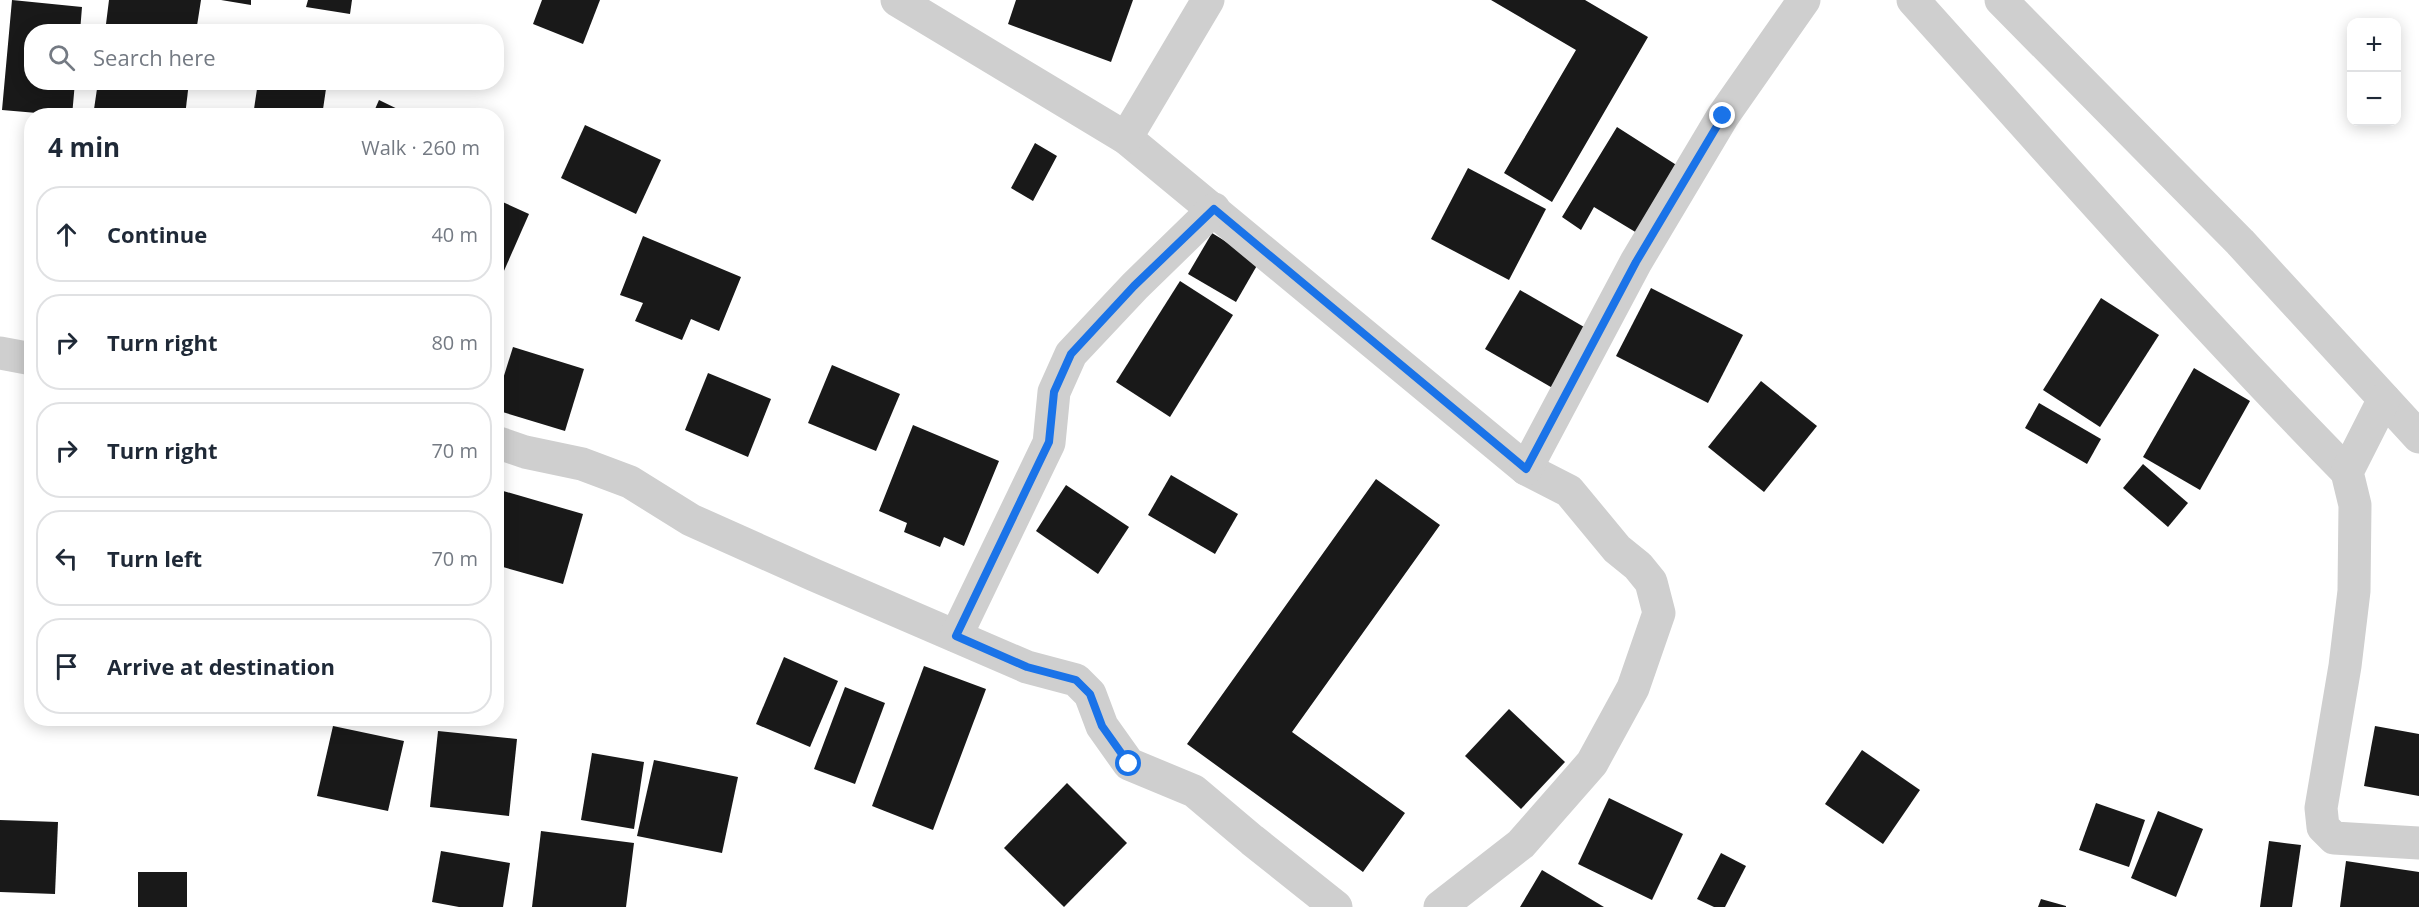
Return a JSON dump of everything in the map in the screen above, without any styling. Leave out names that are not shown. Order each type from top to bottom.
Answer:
[{"type":"street","points":[[897,0],[1125,138],[1214,209],[1526,469],[1569,491],[1617,549],[1638,566],[1651,582],[1659,614],[1633,688],[1592,763],[1521,844],[1440,907]]},
{"type":"street","points":[[1125,138],[1208,0]]},
{"type":"street","points":[[1526,469],[1636,262],[1723,116],[1804,0]]},
{"type":"street","points":[[1913,0],[2104,213],[2280,404],[2347,472],[2355,505],[2354,591],[2345,666],[2326,768],[2321,820],[2327,833],[2334,838],[2419,843]]},
{"type":"street","points":[[2001,0],[2240,242],[2419,437]]},
{"type":"street","points":[[956,636],[1049,442],[1054,392],[1071,354],[1134,286],[1214,209]]},
{"type":"street","points":[[0,353],[24,358]]},
{"type":"street","points":[[2347,472],[2384,399]]},
{"type":"street","points":[[504,445],[525,452],[582,464],[630,482],[691,520],[1027,667],[1076,680],[1090,694],[1102,726],[1129,764],[1194,790],[1336,907]]},
{"type":"building","points":[[12,0],[82,7],[81,24],[24,24],[24,90],[74,90],[73,108],[24,108],[24,112],[2,110]]},
{"type":"building","points":[[109,0],[201,0],[197,24],[106,24]]},
{"type":"building","points":[[221,0],[251,0],[251,5]]},
{"type":"building","points":[[308,0],[352,0],[350,14],[306,7]]},
{"type":"building","points":[[542,0],[600,0],[583,44],[533,24]]},
{"type":"building","points":[[1016,0],[1133,0],[1111,62],[1008,24]]},
{"type":"building","points":[[1491,0],[1585,0],[1648,37],[1552,202],[1504,173],[1576,50]]},
{"type":"building","points":[[97,90],[188,90],[186,108],[94,108]]},
{"type":"building","points":[[257,90],[326,90],[323,108],[254,108]]},
{"type":"building","points":[[379,100],[396,108],[376,108]]},
{"type":"building","points":[[585,125],[661,160],[636,214],[561,178]]},
{"type":"building","points":[[1617,127],[1678,166],[1637,233],[1594,207],[1581,230],[1562,217]]},
{"type":"building","points":[[1035,143],[1057,156],[1033,201],[1011,188]]},
{"type":"building","points":[[1468,168],[1546,209],[1509,280],[1431,239]]},
{"type":"building","points":[[504,203],[529,214],[504,271]]},
{"type":"building","points":[[1212,233],[1259,262],[1236,302],[1188,274]]},
{"type":"building","points":[[643,236],[741,277],[719,331],[691,319],[682,340],[635,321],[643,303],[620,295]]},
{"type":"building","points":[[1180,281],[1233,315],[1170,417],[1116,382]]},
{"type":"building","points":[[1651,288],[1743,335],[1708,403],[1616,356]]},
{"type":"building","points":[[1520,290],[1591,331],[1556,390],[1485,349]]},
{"type":"building","points":[[2101,298],[2159,335],[2100,427],[2043,390]]},
{"type":"building","points":[[513,347],[584,369],[565,431],[504,412],[504,376]]},
{"type":"building","points":[[832,365],[900,394],[876,451],[808,423]]},
{"type":"building","points":[[2194,368],[2250,401],[2200,490],[2143,457]]},
{"type":"building","points":[[708,373],[771,399],[748,457],[685,430]]},
{"type":"building","points":[[1761,381],[1817,426],[1764,492],[1708,447]]},
{"type":"building","points":[[2039,403],[2101,439],[2087,464],[2025,428]]},
{"type":"building","points":[[913,425],[999,461],[964,546],[944,537],[940,547],[904,532],[907,523],[879,511]]},
{"type":"building","points":[[2143,464],[2188,503],[2168,527],[2123,488]]},
{"type":"building","points":[[1171,475],[1238,514],[1215,554],[1148,515]]},
{"type":"building","points":[[1376,479],[1440,525],[1292,732],[1405,813],[1363,872],[1187,744]]},
{"type":"building","points":[[1066,485],[1129,527],[1098,574],[1036,531]]},
{"type":"building","points":[[504,491],[583,514],[563,584],[504,567]]},
{"type":"building","points":[[784,657],[838,681],[810,747],[756,724]]},
{"type":"building","points":[[924,666],[986,689],[933,830],[872,806]]},
{"type":"building","points":[[845,687],[885,703],[855,784],[814,769]]},
{"type":"building","points":[[1509,709],[1565,762],[1521,809],[1465,756]]},
{"type":"building","points":[[333,726],[404,741],[388,811],[317,796]]},
{"type":"building","points":[[2375,726],[2419,734],[2419,796],[2364,786]]},
{"type":"building","points":[[438,731],[517,739],[509,816],[430,807]]},
{"type":"building","points":[[1862,750],[1920,790],[1883,844],[1825,804]]},
{"type":"building","points":[[592,753],[644,762],[634,829],[581,820]]},
{"type":"building","points":[[654,760],[738,777],[722,853],[637,836]]},
{"type":"building","points":[[1067,783],[1127,843],[1064,907],[1004,848]]},
{"type":"building","points":[[1609,798],[1683,834],[1652,900],[1578,864]]},
{"type":"building","points":[[2096,803],[2145,820],[2129,867],[2079,850]]},
{"type":"building","points":[[2158,811],[2203,829],[2176,897],[2131,878]]},
{"type":"building","points":[[0,820],[58,822],[55,894],[0,892]]},
{"type":"building","points":[[541,831],[634,843],[626,907],[532,907]]},
{"type":"building","points":[[2269,841],[2301,845],[2292,907],[2260,907]]},
{"type":"building","points":[[441,851],[510,863],[503,907],[459,907],[432,902]]},
{"type":"building","points":[[1721,853],[1746,866],[1725,907],[1714,907],[1697,899]]},
{"type":"building","points":[[2346,861],[2419,872],[2419,907],[2340,907]]},
{"type":"building","points":[[1542,870],[1604,907],[1520,907]]},
{"type":"building","points":[[138,872],[187,872],[187,907],[138,907]]},
{"type":"building","points":[[2041,899],[2066,906],[2066,907],[2038,907]]},
{"type":"route","points":[[1129,764],[1102,726],[1090,694],[1076,680],[1027,667],[956,636],[1049,442],[1054,392],[1071,354],[1134,286],[1214,209],[1526,469],[1636,262],[1723,116]]}]
